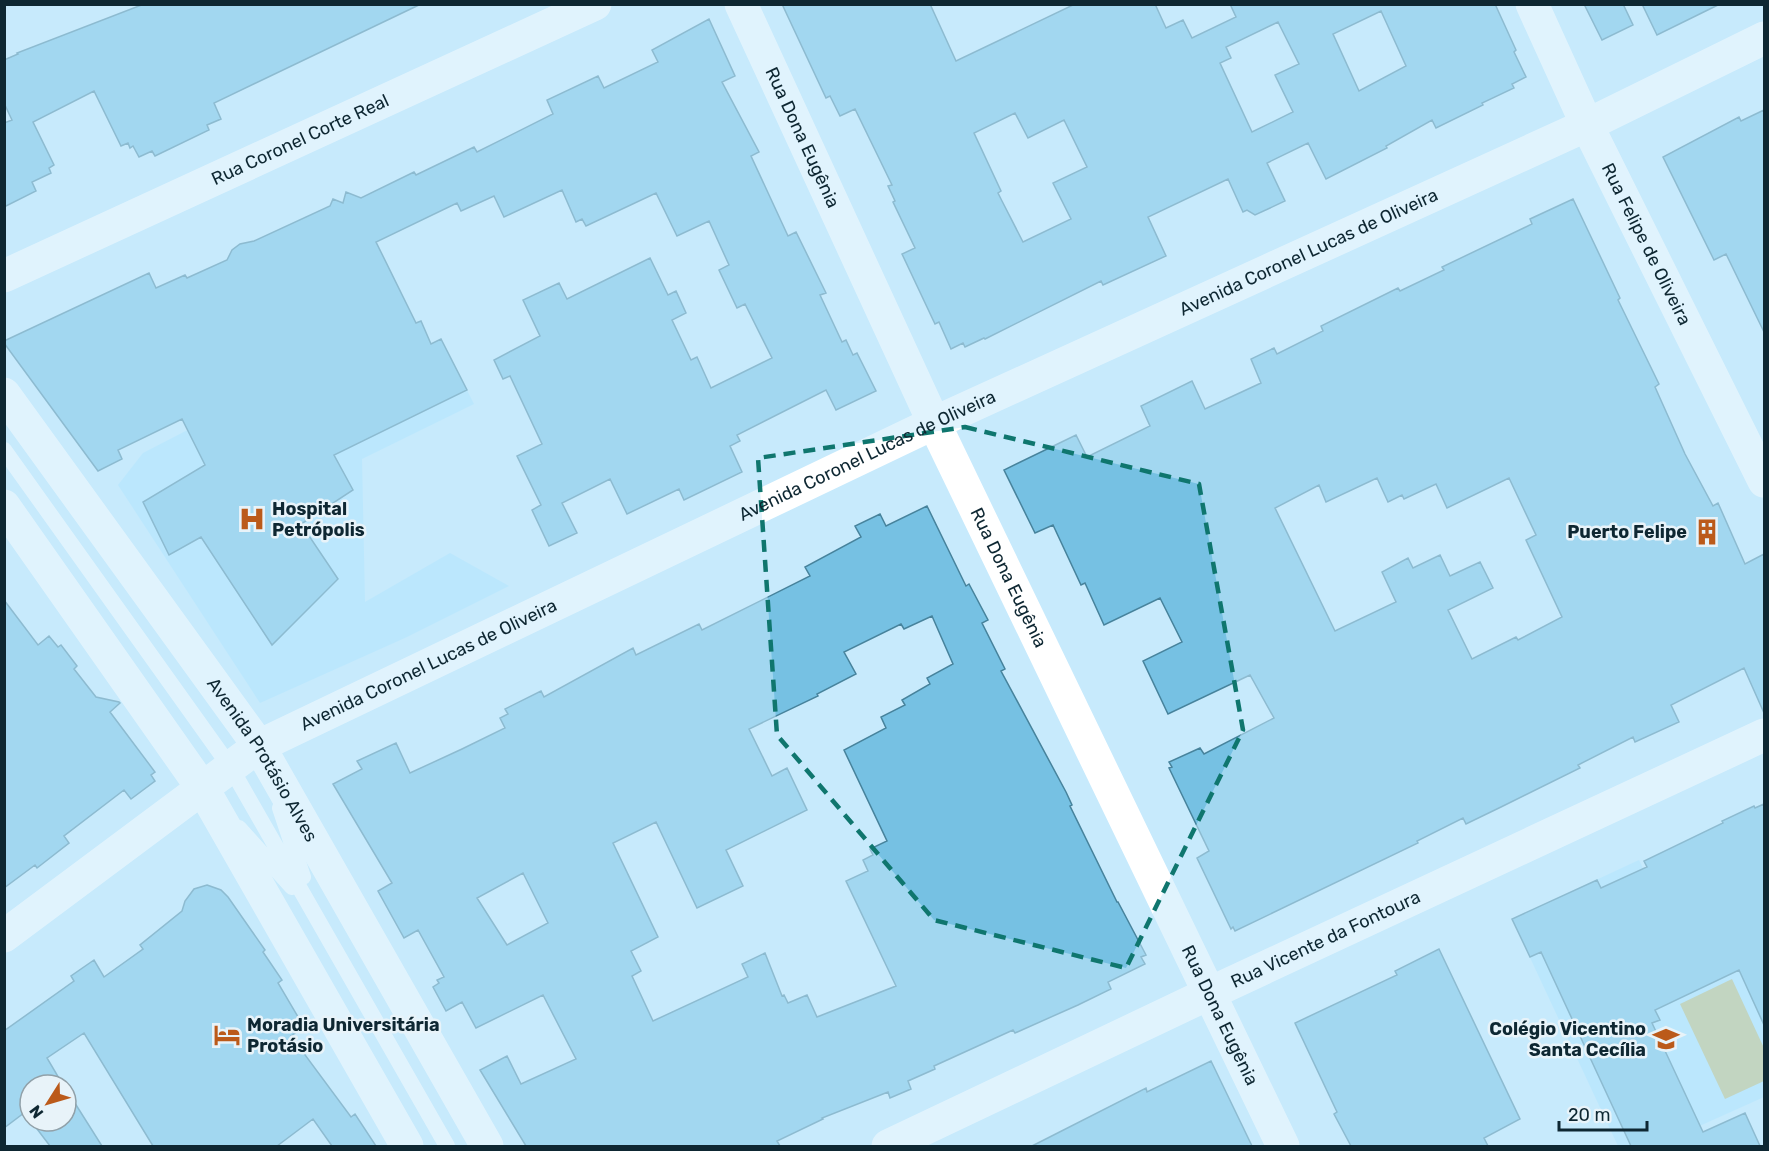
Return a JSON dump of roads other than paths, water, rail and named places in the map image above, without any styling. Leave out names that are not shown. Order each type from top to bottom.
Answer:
[{"type":"street","name":"Rua Coronel Corte Real","points":[[4,276],[595,4]]},
{"type":"street","name":"Rua Dona Eugênia","points":[[741,4],[934,423],[1283,1146]]},
{"type":"street","name":"Rua Felipe de Oliveira","points":[[1532,4],[1587,125],[1764,481]]},
{"type":"street","name":"Avenida Coronel Lucas de Oliveira","points":[[4,936],[259,746],[934,423],[1587,125],[1764,38]]},
{"type":"street","name":"Avenida Protásio Alves","points":[[4,394],[259,746],[487,1146]]},
{"type":"street","points":[[4,506],[203,789],[407,1146]]},
{"type":"street","name":"Rua Vicente da Fontoura","points":[[888,1146],[1764,735]]},
{"type":"lane","points":[[4,450],[231,768],[447,1146]]},
{"type":"lane","points":[[259,746],[315,912]]},
{"type":"lane","points":[[203,789],[315,912]]},
{"type":"place","name":"Hospital Petrópolis","points":[[252,519]]},
{"type":"place","name":"Puerto Felipe","points":[[1707,532]]},
{"type":"place","name":"Moradia Universitária Protásio","points":[[227,1035]]},
{"type":"place","name":"Colégio Vicentino Santa Cecília","points":[[1666,1039]]}]
